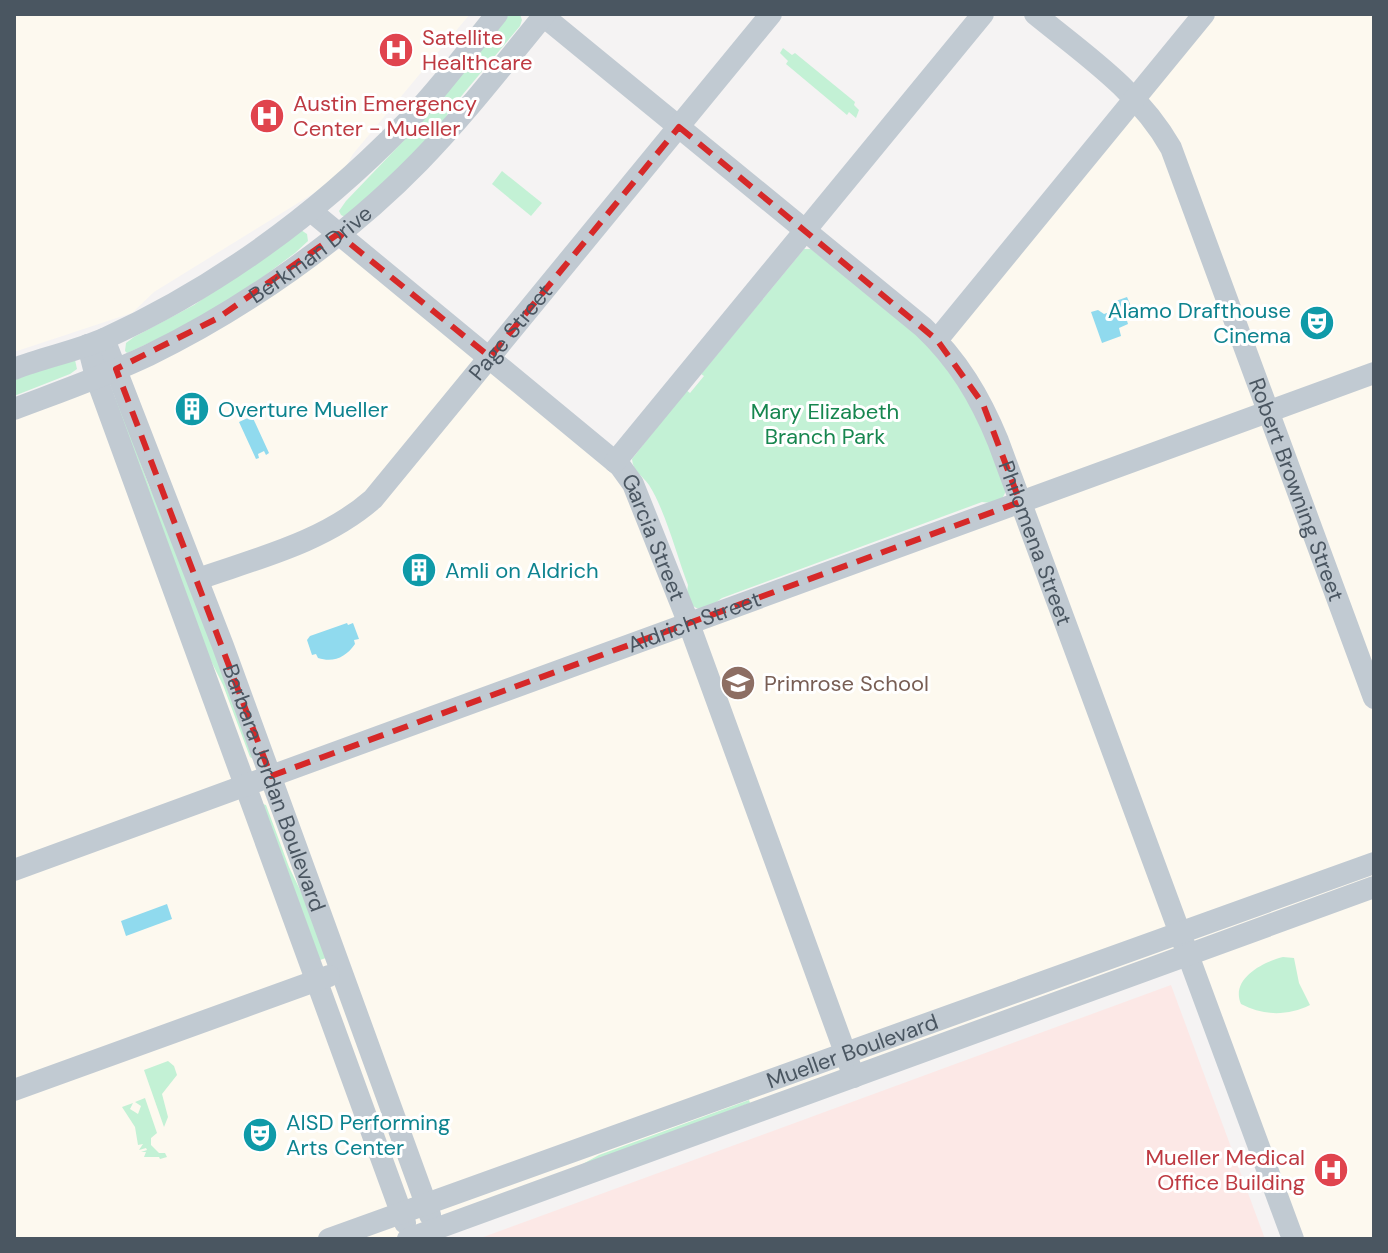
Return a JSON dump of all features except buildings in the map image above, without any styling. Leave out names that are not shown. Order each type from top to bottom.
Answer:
[{"type":"street","name":"Berkman Drive","points":[[14,369],[96,342],[171,305],[216,278],[311,211],[406,124],[497,14]]},
{"type":"street","name":"Page Street","points":[[198,579],[322,534],[357,513],[373,499],[771,14]]},
{"type":"street","points":[[615,462],[983,14]]},
{"type":"street","name":"Robert Browning Street","points":[[1035,14],[1135,98],[1164,134],[1178,162],[1374,698]]},
{"type":"street","points":[[937,340],[1204,14]]},
{"type":"street","name":"Berkman Drive","points":[[14,409],[106,373],[218,318],[338,234],[420,162],[543,15]]},
{"type":"street","name":"Philomena Street","points":[[543,15],[937,340],[969,380],[983,404],[1020,502],[1293,1239]]},
{"type":"street","name":"Garcia Street","points":[[311,211],[625,472],[640,497],[689,624],[854,1077]]},
{"type":"street","name":"Barbara Jordan Boulevard","points":[[96,342],[244,785],[410,1239]]},
{"type":"street","name":"Barbara Jordan Boulevard","points":[[106,373],[198,579],[437,1234]]},
{"type":"street","name":"Aldrich Street","points":[[14,870],[1374,373]]},
{"type":"street","name":"Mueller Boulevard","points":[[410,1239],[437,1234],[854,1077],[1183,945],[1374,863]]},
{"type":"street","name":"Mueller Boulevard","points":[[329,1239],[845,1051],[1374,887]]},
{"type":"street","points":[[14,1090],[342,972]]},
{"type":"highlighted area","points":[[679,127],[937,340],[983,404],[1020,502],[271,776],[116,369],[218,318],[338,234],[490,357]]},
{"type":"shaded area","points":[[14,14],[470,14],[353,154],[340,177],[154,292],[132,313],[14,352]]},
{"type":"shaded area","points":[[1203,14],[1374,14],[1374,1239],[1291,1239],[1187,955],[408,1239],[14,1239],[14,410],[256,294],[340,249],[620,466],[689,623],[1019,503],[937,340]]},
{"type":"shaded area","points":[[1171,985],[1265,1239],[478,1239]]},
{"type":"green space","points":[[504,14],[520,14],[520,26],[453,106],[429,143],[345,217],[341,215],[339,211],[346,201],[411,133]]},
{"type":"green space","points":[[783,48],[792,55],[795,53],[855,102],[859,110],[856,118],[849,112],[847,115],[786,64],[788,61],[780,53]]},
{"type":"green space","points":[[502,171],[542,203],[531,216],[492,184]]},
{"type":"green space","points":[[301,230],[307,234],[308,241],[213,314],[127,353],[125,351],[126,343],[134,337],[194,305]]},
{"type":"green space","name":"Mary Elizabeth Branch Park","points":[[804,249],[811,249],[878,301],[941,359],[972,406],[1006,491],[1002,499],[992,503],[982,502],[699,609],[689,600],[688,585],[660,507],[632,459],[686,390],[690,393],[704,376],[701,374]]},
{"type":"green space","points":[[75,360],[77,369],[70,374],[14,396],[14,379]]},
{"type":"green space","points":[[113,399],[117,399],[149,486],[174,539],[253,759],[205,649]]},
{"type":"green space","points":[[263,804],[316,923],[326,958],[320,960]]},
{"type":"green space","points":[[1283,957],[1294,958],[1299,983],[1310,1005],[1276,1013],[1258,1011],[1241,1004],[1239,995],[1244,979],[1258,967]]},
{"type":"green space","points":[[168,1061],[177,1075],[162,1094],[168,1117],[164,1127],[144,1070]]},
{"type":"green space","points":[[145,1098],[157,1133],[151,1138],[151,1145],[167,1157],[144,1157],[146,1152],[141,1152],[147,1150],[139,1150],[143,1144],[138,1145],[135,1127],[122,1107],[133,1103],[130,1109],[138,1114],[141,1106],[135,1102]]},
{"type":"green space","points":[[749,1100],[750,1103],[570,1171],[599,1155]]},
{"type":"water","points":[[1127,297],[1133,311],[1125,314],[1128,324],[1119,328],[1121,336],[1102,343],[1091,312],[1098,310],[1104,314],[1115,310],[1113,302]]},
{"type":"water","points":[[252,416],[269,453],[266,455],[264,451],[256,459],[239,422]]},
{"type":"water","points":[[353,623],[359,639],[354,640],[355,644],[348,652],[329,660],[312,655],[307,640],[310,636]]},
{"type":"water","points":[[167,904],[172,919],[126,936],[121,921]]},
{"type":"place","name":"Satellite Healthcare","points":[[396,50]]},
{"type":"place","name":"Austin Emergency Center - Mueller","points":[[267,116]]},
{"type":"place","name":"Alamo Drafthouse Cinema","points":[[1317,323]]},
{"type":"place","name":"Overture Mueller","points":[[192,409]]},
{"type":"place","name":"Amli on Aldrich","points":[[419,570]]},
{"type":"place","name":"Primrose School","points":[[738,683]]},
{"type":"place","name":"AISD Performing Arts Center","points":[[260,1135]]},
{"type":"place","name":"Mueller Medical Office Building","points":[[1331,1170]]}]
